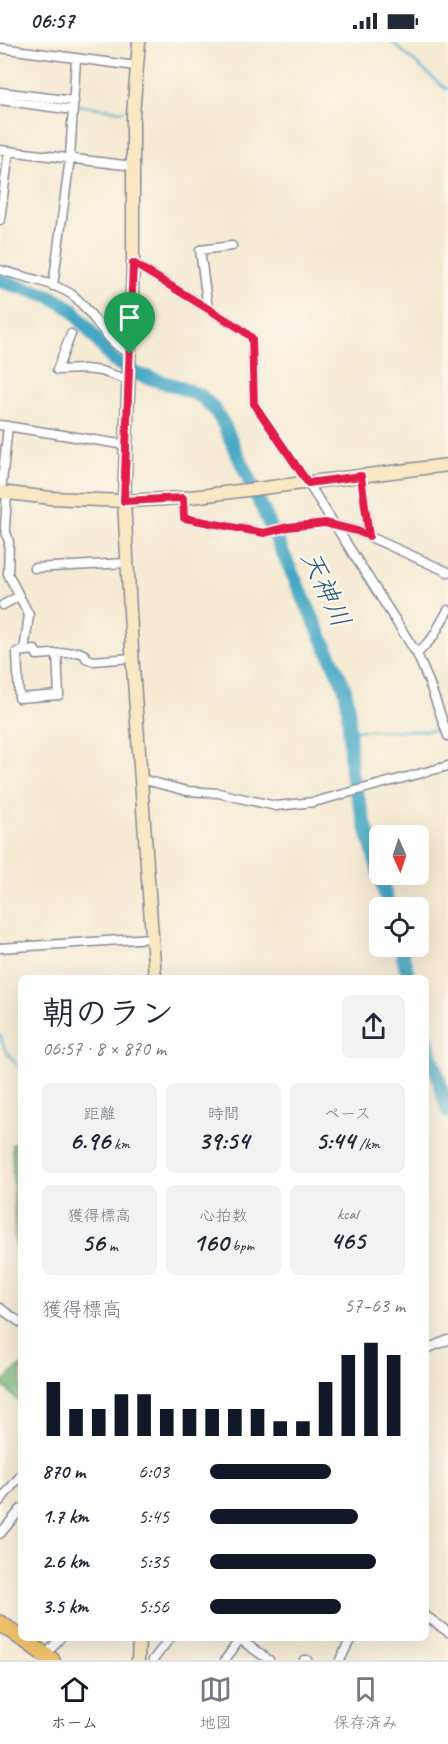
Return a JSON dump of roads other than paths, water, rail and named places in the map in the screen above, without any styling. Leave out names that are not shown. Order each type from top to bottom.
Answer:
[{"type":"highway","points":[[0,1623],[18,1636]]},
{"type":"highway","points":[[25,1641],[49,1658]]},
{"type":"street","points":[[139,42],[136,66],[133,263],[124,501],[155,975]]},
{"type":"street","points":[[0,48],[136,66]]},
{"type":"street","points":[[53,286],[70,158],[76,58]]},
{"type":"street","points":[[0,92],[73,105]]},
{"type":"street","points":[[0,100],[73,105]]},
{"type":"street","points":[[0,220],[4,150],[133,166]]},
{"type":"street","points":[[208,309],[200,250],[232,246]]},
{"type":"street","points":[[133,263],[252,338],[254,404],[308,483],[417,654],[448,736]]},
{"type":"street","points":[[0,270],[53,286],[73,295],[112,341],[130,354]]},
{"type":"street","points":[[71,334],[57,370],[101,371],[128,380]]},
{"type":"street","points":[[24,651],[29,615],[4,574],[9,542],[3,532],[4,425],[126,445]]},
{"type":"street","points":[[3,492],[51,498],[124,501],[183,498],[448,465]]},
{"type":"street","points":[[361,476],[369,536]]},
{"type":"street","points":[[183,498],[184,518],[264,533],[288,527],[325,523],[335,525],[369,536],[448,572]]},
{"type":"street","points":[[34,568],[127,563]]},
{"type":"street","points":[[3,605],[19,597]]},
{"type":"street","points":[[417,654],[433,637],[448,610]]},
{"type":"street","points":[[57,654],[60,696],[19,698],[17,652],[35,650],[37,655],[79,652],[93,661],[133,658]]},
{"type":"street","points":[[141,779],[276,806],[314,801],[448,766]]},
{"type":"street","points":[[0,948],[152,938]]},
{"type":"street","points":[[0,1308],[18,1321]]},
{"type":"street","points":[[429,1348],[448,1340]]},
{"type":"street","points":[[0,1501],[18,1479]]},
{"type":"street","points":[[0,1534],[18,1513]]},
{"type":"street","points":[[429,1618],[448,1632]]},
{"type":"street","points":[[49,1658],[58,1641]]},
{"type":"street","points":[[138,1660],[139,1641]]},
{"type":"street","points":[[153,1660],[168,1641]]},
{"type":"street","points":[[225,1660],[238,1641]]},
{"type":"street","points":[[242,1641],[268,1660]]},
{"type":"street","points":[[340,1660],[350,1641]]},
{"type":"waterway","points":[[392,42],[448,89]]},
{"type":"waterway","points":[[77,105],[124,111]]},
{"type":"waterway","name":"天神川","points":[[0,281],[50,296],[62,303],[73,310],[114,361],[137,374],[201,396],[215,410],[224,425],[344,686],[348,704],[351,773],[386,897]]},
{"type":"waterway","points":[[349,730],[442,731]]},
{"type":"waterway","name":"天神川","points":[[403,957],[408,975]]},
{"type":"waterway","points":[[0,1034],[5,1050],[18,1066]]},
{"type":"waterway","name":"天神川","points":[[429,1046],[448,1112]]}]
